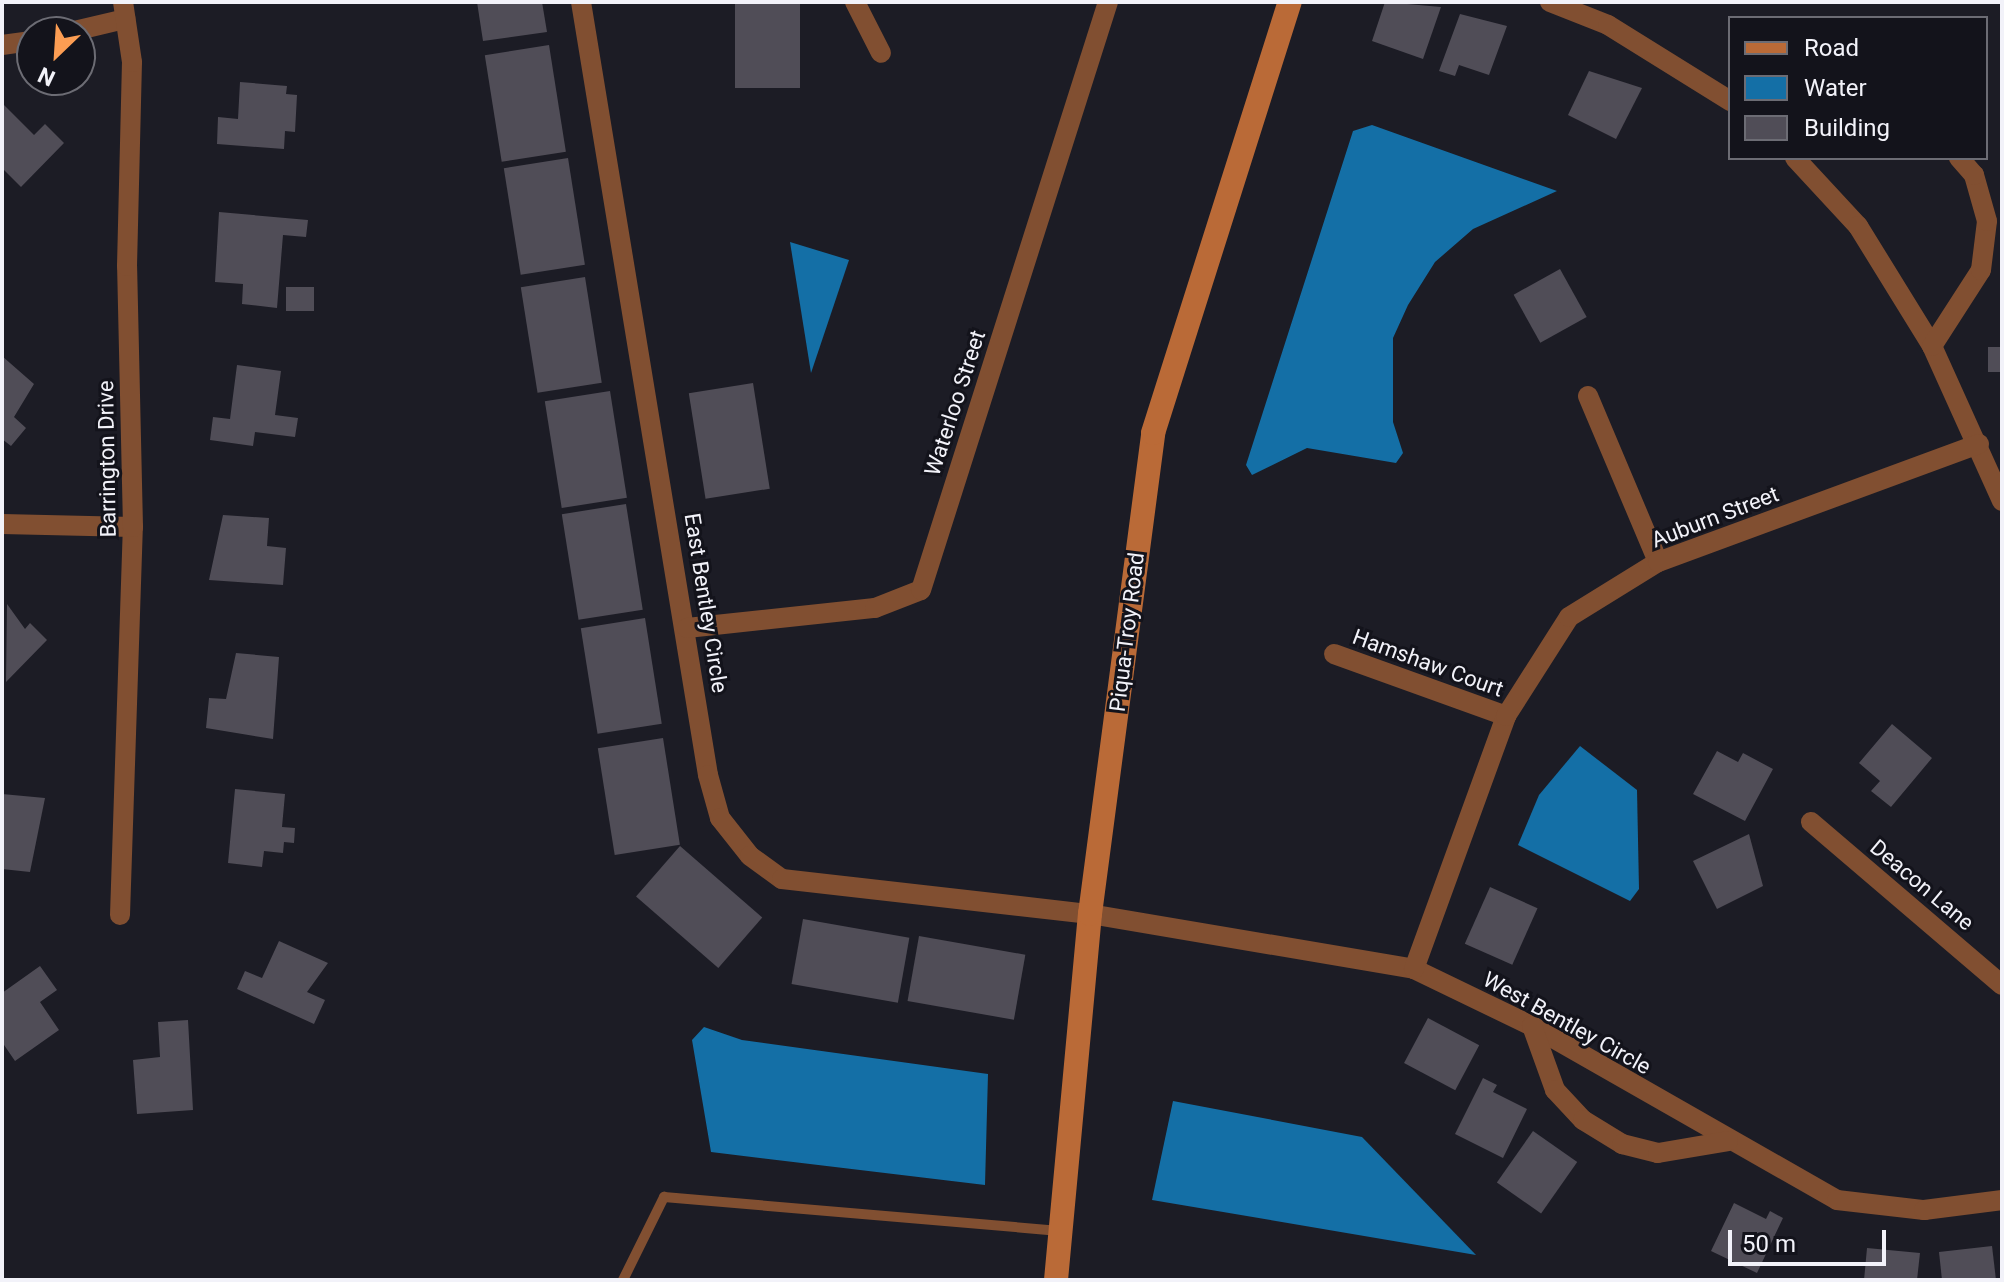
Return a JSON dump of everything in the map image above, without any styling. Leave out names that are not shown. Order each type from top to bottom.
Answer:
[{"type":"street","name":"East Bentley Circle","points":[[581,2],[720,818],[750,856],[782,879],[1090,914]]},
{"type":"street","points":[[855,2],[881,53]]},
{"type":"street","name":"Waterloo Street","points":[[687,628],[875,608],[921,590],[1108,2]]},
{"type":"street","name":"Piqua-Troy Road","points":[[1056,1280],[1057,1231],[1090,914],[1153,433],[1290,2]]},
{"type":"street","points":[[1550,2],[1608,25],[1728,100]]},
{"type":"street","points":[[96,22],[124,11]]},
{"type":"street","name":"Barrington Drive","points":[[120,915],[133,527],[127,266],[132,62],[124,11]]},
{"type":"street","points":[[1797,160],[1858,226],[1932,346],[1979,444],[2002,501]]},
{"type":"street","points":[[1932,346],[1981,270],[1987,221],[1974,175],[1961,160]]},
{"type":"street","points":[[1588,396],[1658,562]]},
{"type":"street","name":"Auburn Street","points":[[1414,969],[1506,716],[1569,617],[1658,562],[1979,444]]},
{"type":"street","points":[[2,524],[133,527]]},
{"type":"street","name":"Hamshaw Court","points":[[1334,654],[1506,716]]},
{"type":"street","name":"Deacon Lane","points":[[1811,822],[2002,985]]},
{"type":"street","name":"West Bentley Circle","points":[[1090,914],[1414,969],[1532,1026],[1728,1141],[1837,1200],[1924,1210],[2002,1200]]},
{"type":"street","points":[[1532,1026],[1555,1090],[1583,1120],[1622,1144],[1658,1153],[1728,1141]]},
{"type":"lane","points":[[623,1280],[664,1197],[1057,1231]]},
{"type":"water","points":[[1372,125],[1557,191],[1473,229],[1435,262],[1408,305],[1393,338],[1393,422],[1403,453],[1396,463],[1307,448],[1252,475],[1246,465],[1353,131]]},
{"type":"water","points":[[790,242],[849,260],[811,373]]},
{"type":"water","points":[[1580,746],[1637,790],[1639,889],[1630,901],[1518,845],[1539,795]]},
{"type":"water","points":[[704,1027],[742,1040],[988,1074],[985,1185],[711,1152],[692,1040]]},
{"type":"water","points":[[1173,1101],[1362,1137],[1476,1255],[1152,1200]]},
{"type":"building","points":[[477,2],[542,2],[547,32],[483,41]]},
{"type":"building","points":[[735,2],[800,2],[800,88],[735,88]]},
{"type":"building","points":[[1385,2],[1441,7],[1423,59],[1372,41]]},
{"type":"building","points":[[1460,14],[1507,26],[1489,75],[1459,65],[1455,76],[1439,71]]},
{"type":"building","points":[[549,45],[566,152],[502,162],[485,55]]},
{"type":"building","points":[[1589,71],[1642,88],[1616,139],[1568,115]]},
{"type":"building","points":[[240,82],[287,86],[286,94],[297,95],[295,132],[285,131],[284,149],[217,144],[218,117],[238,119]]},
{"type":"building","points":[[2,103],[34,135],[45,124],[64,143],[21,187],[2,168]]},
{"type":"building","points":[[568,158],[585,265],[521,275],[504,168]]},
{"type":"building","points":[[219,212],[308,220],[306,237],[283,235],[277,308],[242,304],[243,284],[215,282]]},
{"type":"building","points":[[1560,269],[1587,317],[1540,343],[1514,295]]},
{"type":"building","points":[[585,277],[602,383],[538,393],[521,287]]},
{"type":"building","points":[[286,287],[314,287],[314,311],[286,311]]},
{"type":"building","points":[[1988,347],[2002,347],[2002,372],[1988,372]]},
{"type":"building","points":[[2,356],[34,384],[14,417],[26,428],[11,446],[2,439]]},
{"type":"building","points":[[237,365],[281,371],[275,415],[298,418],[295,437],[255,432],[253,446],[210,440],[213,417],[230,419]]},
{"type":"building","points":[[753,383],[770,489],[706,499],[689,393]]},
{"type":"building","points":[[610,391],[627,498],[562,508],[545,401]]},
{"type":"building","points":[[626,504],[643,610],[579,620],[562,514]]},
{"type":"building","points":[[223,515],[269,518],[267,546],[286,548],[283,585],[209,580]]},
{"type":"building","points":[[7,604],[25,629],[30,623],[47,640],[6,682]]},
{"type":"building","points":[[645,618],[662,724],[598,734],[581,628]]},
{"type":"building","points":[[236,653],[279,657],[273,739],[206,728],[209,698],[226,699]]},
{"type":"building","points":[[1892,724],[1932,758],[1891,807],[1871,791],[1880,781],[1859,763]]},
{"type":"building","points":[[663,738],[680,845],[615,855],[598,748]]},
{"type":"building","points":[[1717,751],[1738,762],[1743,753],[1773,769],[1745,821],[1693,794]]},
{"type":"building","points":[[235,789],[285,794],[282,827],[295,828],[294,843],[284,842],[283,853],[264,851],[262,867],[228,863]]},
{"type":"building","points":[[2,794],[45,798],[30,872],[2,869]]},
{"type":"building","points":[[1749,834],[1763,886],[1717,909],[1693,861]]},
{"type":"building","points":[[680,846],[762,918],[718,968],[636,897]]},
{"type":"building","points":[[1490,887],[1538,908],[1512,965],[1465,944]]},
{"type":"building","points":[[803,919],[909,938],[898,1003],[792,984]]},
{"type":"building","points":[[919,936],[1025,955],[1014,1020],[908,1001]]},
{"type":"building","points":[[279,941],[328,963],[307,992],[325,1000],[314,1024],[237,989],[245,971],[262,978]]},
{"type":"building","points":[[40,966],[57,990],[40,1002],[59,1030],[15,1061],[2,1042],[2,993]]},
{"type":"building","points":[[1428,1018],[1479,1045],[1455,1090],[1404,1063]]},
{"type":"building","points":[[188,1020],[193,1110],[137,1114],[133,1060],[160,1057],[158,1022]]},
{"type":"building","points":[[1483,1078],[1497,1085],[1493,1092],[1527,1109],[1503,1158],[1455,1134]]},
{"type":"building","points":[[1533,1131],[1577,1162],[1541,1214],[1497,1183]]},
{"type":"building","points":[[1734,1203],[1766,1219],[1770,1211],[1783,1218],[1757,1273],[1711,1251]]},
{"type":"building","points":[[1992,1246],[1996,1280],[1942,1280],[1939,1252]]},
{"type":"building","points":[[1867,1248],[1920,1253],[1917,1280],[1864,1280]]}]
